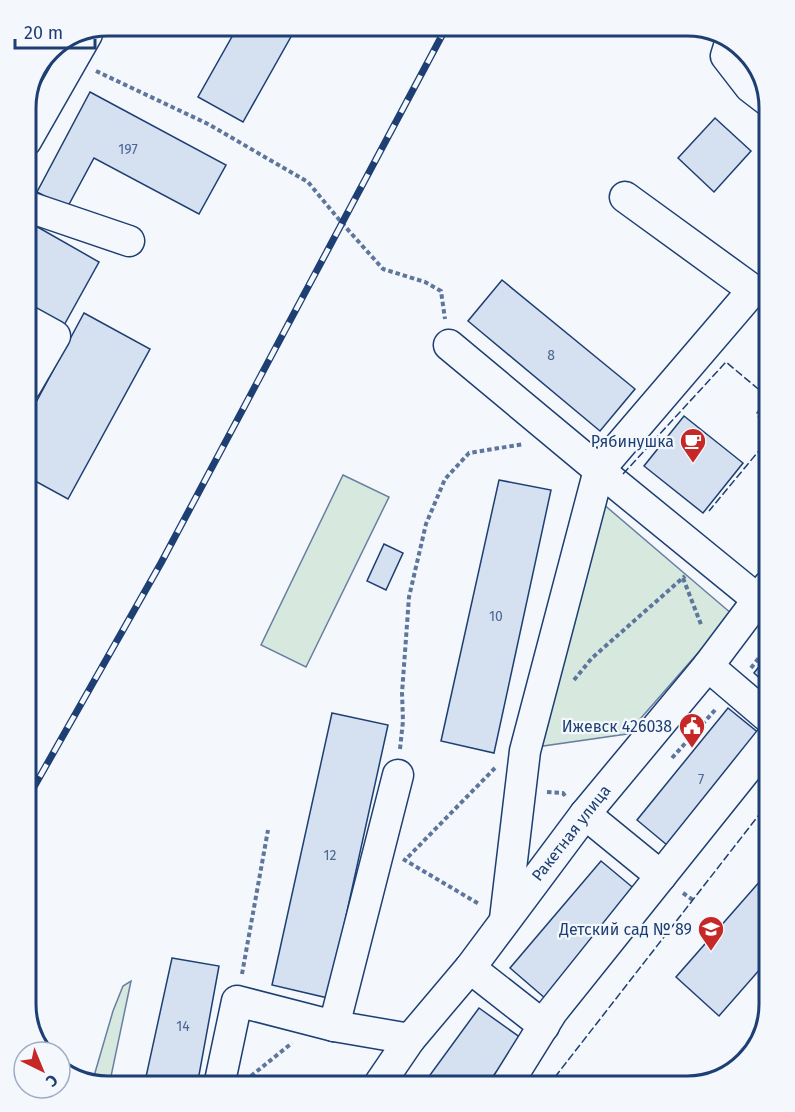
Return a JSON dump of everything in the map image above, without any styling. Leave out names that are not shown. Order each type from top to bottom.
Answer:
[{"type":"street","points":[[36,123],[80,46]]},
{"type":"street","points":[[728,49],[726,56],[750,87],[757,93]]},
{"type":"street","points":[[505,919],[525,752],[599,470],[753,290],[625,197]]},
{"type":"street","points":[[36,209],[129,241]]},
{"type":"street","points":[[36,326],[55,336],[36,369]]},
{"type":"street","points":[[450,345],[705,558],[759,590]]},
{"type":"street","name":"Ракетная улица","points":[[385,1076],[411,1039],[470,968],[585,814],[708,666],[759,597]]},
{"type":"street","points":[[708,666],[759,709]]},
{"type":"street","points":[[512,1076],[552,1012],[759,755]]},
{"type":"street","points":[[326,1024],[380,844],[398,775]]},
{"type":"street","points":[[585,814],[661,876]]},
{"type":"street","points":[[470,968],[544,1026]]},
{"type":"street","points":[[233,1076],[237,1001],[326,1024],[411,1039]]},
{"type":"path","points":[[80,46],[309,182],[383,269],[425,282],[441,291]]},
{"type":"path","points":[[398,775],[409,597],[426,524],[445,479],[469,453],[560,438]]},
{"type":"path","points":[[572,683],[592,658],[705,558]]},
{"type":"path","points":[[683,578],[702,623],[708,666]]},
{"type":"path","points":[[405,860],[497,766]]},
{"type":"path","points":[[237,1001],[268,830]]},
{"type":"path","points":[[380,844],[505,919]]},
{"type":"path","points":[[244,1076],[326,1024]]},
{"type":"shaded area","points":[[343,475],[389,497],[306,667],[261,645]]},
{"type":"shaded area","points":[[602,503],[732,614],[627,734],[536,747]]},
{"type":"shaded area","points":[[131,981],[111,1076],[94,1075],[113,1011],[123,986]]},
{"type":"building","points":[[232,36],[291,36],[243,122],[198,97]]},
{"type":"building","points":[[90,92],[226,165],[199,214],[94,158],[67,208],[37,192]]},
{"type":"building","points":[[715,118],[751,151],[714,192],[678,158]]},
{"type":"building","points":[[36,226],[99,262],[63,327],[36,312]]},
{"type":"building","points":[[502,280],[635,389],[600,431],[468,321]]},
{"type":"building","points":[[84,313],[150,349],[68,499],[36,481],[36,402]]},
{"type":"building","name":"Рябинушка","points":[[684,416],[743,463],[703,513],[644,466]]},
{"type":"building","points":[[499,480],[551,490],[494,753],[441,741]]},
{"type":"building","points":[[384,544],[403,553],[386,590],[367,581]]},
{"type":"building","points":[[759,667],[759,678],[754,673]]},
{"type":"building","points":[[728,708],[759,733],[759,745],[673,850],[637,820]]},
{"type":"building","points":[[332,713],[388,725],[328,998],[272,985]]},
{"type":"building","points":[[601,861],[637,891],[546,999],[510,968]]},
{"type":"building","points":[[759,882],[759,970],[719,1016],[676,977]]},
{"type":"building","points":[[172,958],[219,966],[199,1076],[146,1076]]},
{"type":"building","points":[[479,1008],[521,1038],[493,1076],[429,1076]]},
{"type":"railway","points":[[36,783],[161,563],[442,36]]},
{"type":"fence","points":[[623,474],[726,362],[759,390]]},
{"type":"fence","points":[[759,410],[757,413],[759,419]]},
{"type":"fence","points":[[709,511],[759,451]]},
{"type":"fence","points":[[556,1076],[759,815]]},
{"type":"place","name":"Рябинушка","points":[[693,464]]},
{"type":"place","name":"Ижевск 426038","points":[[692,749]]},
{"type":"place","name":"Детский сад № 89","points":[[711,952]]}]
